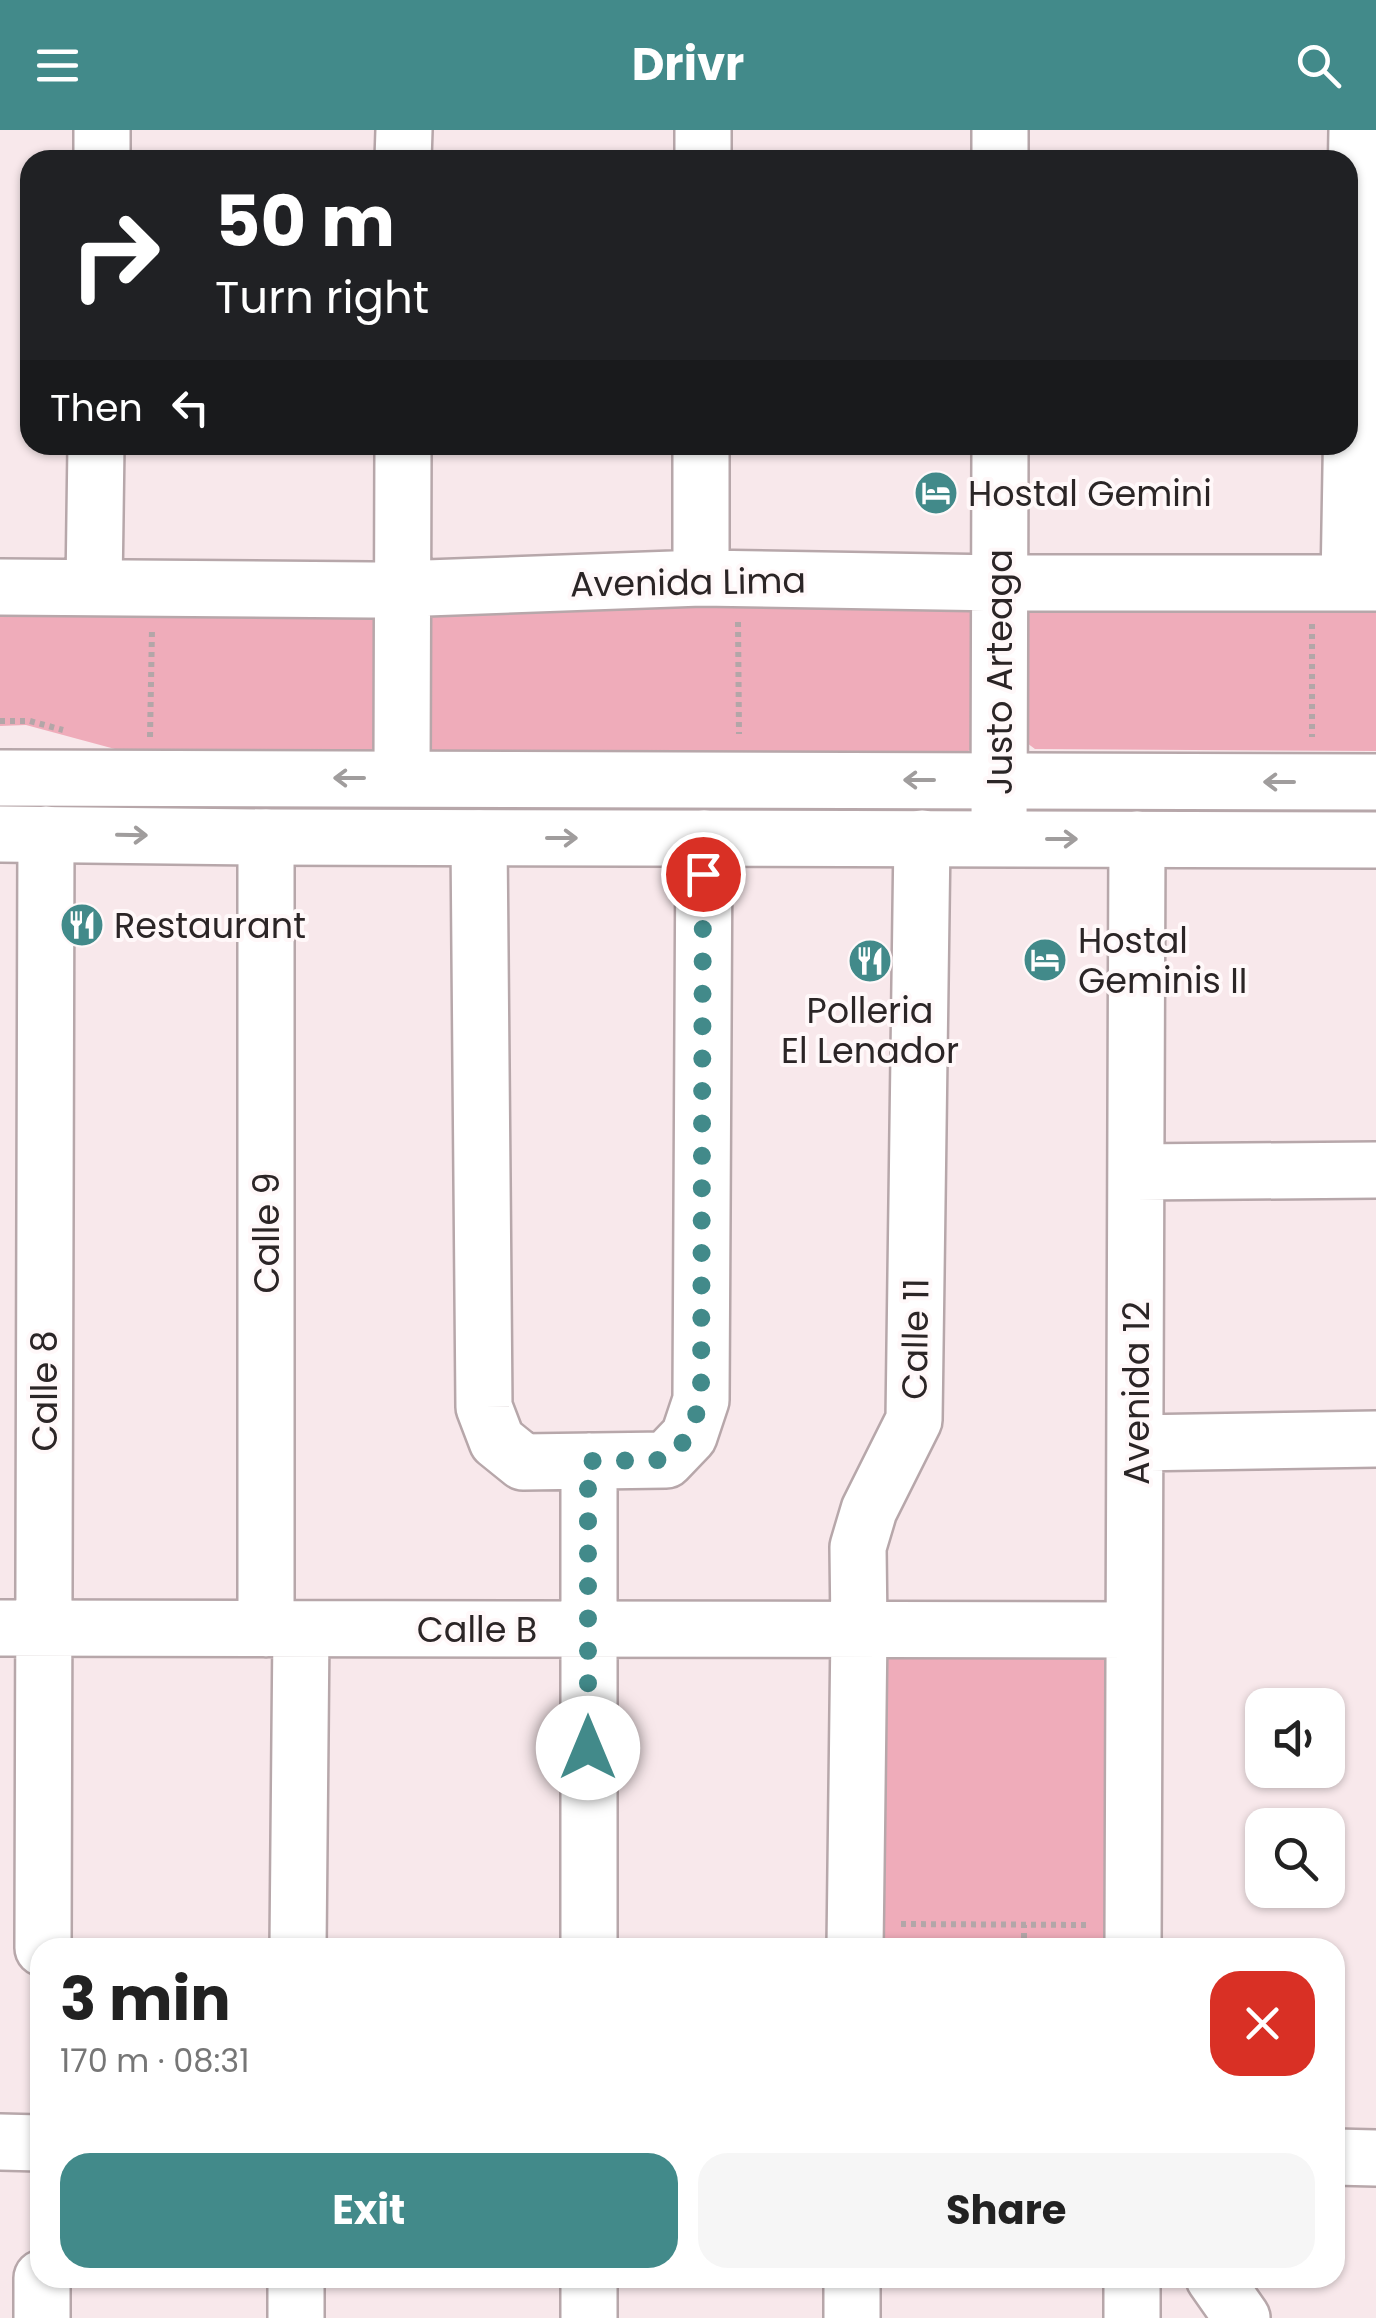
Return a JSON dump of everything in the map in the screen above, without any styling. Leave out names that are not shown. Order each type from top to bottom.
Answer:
[{"type":"street","points":[[1357,130],[1366,228],[1358,370]]},
{"type":"street","points":[[94,587],[96,455]]},
{"type":"street","points":[[402,778],[403,455]]},
{"type":"street","points":[[703,455],[719,578]]},
{"type":"street","name":"Justo Arteaga","points":[[999,838],[1000,455]]},
{"type":"street","points":[[1346,583],[1353,455]]},
{"type":"street","name":"Avenida Lima","points":[[0,587],[402,589],[719,578],[1346,583]]},
{"type":"street","points":[[0,778],[1376,782]]},
{"type":"street","points":[[23,834],[1376,840]]},
{"type":"street","name":"Calle 8","points":[[23,834],[22,1628],[41,1938]]},
{"type":"street","name":"Calle 9","points":[[266,837],[283,1629],[298,1938]]},
{"type":"street","points":[[479,838],[484,1407],[497,1441],[523,1462],[666,1460],[689,1436],[701,1400],[704,838]]},
{"type":"street","name":"Calle 11","points":[[870,1936],[858,1547],[869,1510],[914,1420],[922,838]]},
{"type":"street","name":"Avenida 12","points":[[1116,1936],[1134,1630],[1137,839]]},
{"type":"street","points":[[1136,1172],[1376,1170]]},
{"type":"street","points":[[1136,1443],[1376,1439]]},
{"type":"street","points":[[588,1461],[589,1938]]},
{"type":"street","name":"Calle B","points":[[22,1628],[1134,1630]]},
{"type":"street","points":[[0,2142],[30,2143]]},
{"type":"street","points":[[1345,2158],[1376,2158]]},
{"type":"street","points":[[42,2288],[42,2318]]},
{"type":"street","points":[[296,2288],[296,2318]]},
{"type":"street","points":[[590,2288],[590,2318]]},
{"type":"street","points":[[852,2288],[852,2318]]},
{"type":"street","points":[[1132,2288],[1132,2318]]},
{"type":"street","points":[[1221,2288],[1242,2318]]},
{"type":"path","points":[[719,578],[739,746]]},
{"type":"path","points":[[1312,738],[1346,583]]},
{"type":"path","points":[[150,743],[152,587]]},
{"type":"path","points":[[0,721],[30,721],[80,734]]},
{"type":"path","points":[[870,1936],[1024,1925],[1116,1936]]},
{"type":"path","points":[[1024,1925],[1024,1938]]},
{"type":"shaded area","points":[[0,593],[376,598],[376,746],[370,751],[115,749],[26,725],[0,726]]},
{"type":"shaded area","points":[[436,600],[968,610],[976,619],[973,747],[966,753],[433,753],[426,745],[420,610]]},
{"type":"shaded area","points":[[1376,600],[1376,751],[1035,749],[1023,740],[1024,607]]},
{"type":"shaded area","points":[[878,1649],[1112,1653],[1108,1938],[875,1938]]},
{"type":"place","name":"Hostal Gemini","points":[[936,493]]},
{"type":"place","name":"Restaurant","points":[[82,925]]},
{"type":"place","name":"Hostal Geminis II","points":[[1045,960]]},
{"type":"place","name":"Polleria El Lenador","points":[[870,961]]},
{"type":"route","points":[[588,1748],[588,1461],[666,1460],[689,1436],[701,1400],[703,874]]}]
